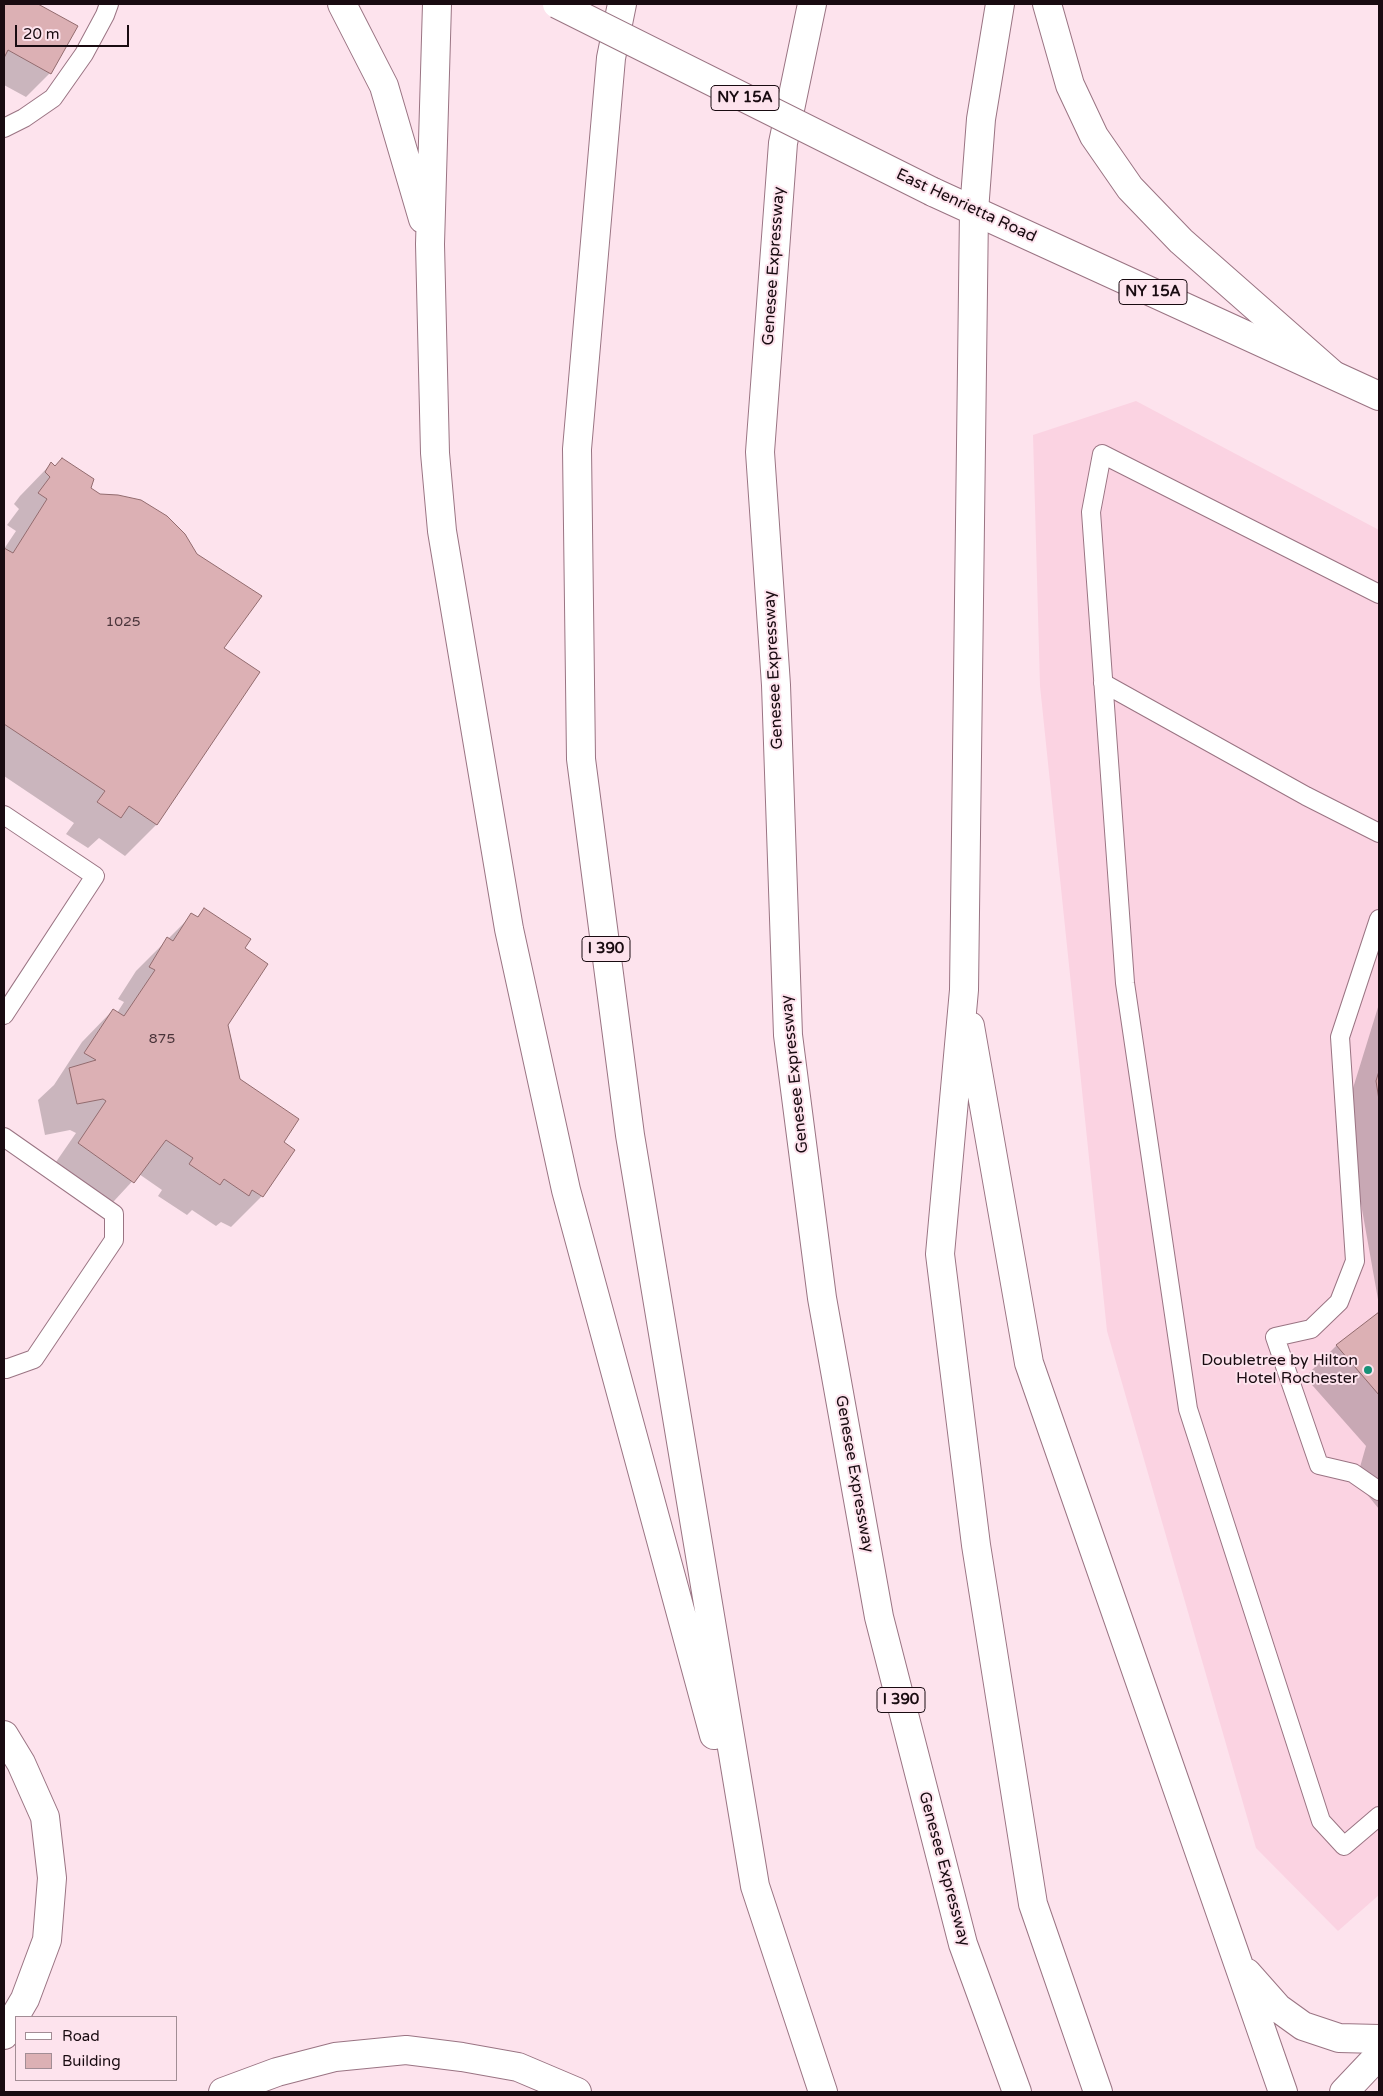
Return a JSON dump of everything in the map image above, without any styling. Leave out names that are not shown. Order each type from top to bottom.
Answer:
[{"type":"main road","points":[[342,4],[384,86],[430,244]]},
{"type":"main road","points":[[438,4],[430,244],[435,452],[442,531],[509,929],[566,1190],[755,1886]]},
{"type":"main road","name":"East Henrietta Road","points":[[557,4],[933,192],[1379,396]]},
{"type":"main road","name":"I 390","points":[[622,4],[611,58],[576,449],[581,759],[630,1134],[755,1886],[823,2092]]},
{"type":"main road","name":"Genesee Expressway","points":[[812,4],[783,143],[760,452],[776,685],[788,1035],[822,1298],[880,1617],[963,1944],[1017,2092]]},
{"type":"main road","points":[[1000,4],[981,119],[974,211],[964,990],[940,1254],[976,1545],[1032,1904],[1098,2092]]},
{"type":"main road","points":[[1047,4],[1070,85],[1094,136],[1130,188],[1181,242],[1332,373]]},
{"type":"main road","points":[[964,990],[1030,1363],[1283,2092]]},
{"type":"main road","points":[[4,1735],[21,1763],[45,1817],[52,1878],[47,1940],[25,1999],[4,2034]]},
{"type":"main road","points":[[1239,1964],[1278,2008],[1303,2026],[1339,2038],[1379,2039]]},
{"type":"main road","points":[[223,2092],[277,2072],[335,2057],[406,2050],[462,2056],[518,2067],[577,2092]]},
{"type":"main road","points":[[1344,2092],[1379,2055]]},
{"type":"lane","points":[[4,128],[24,118],[53,98],[84,54],[109,4]]},
{"type":"lane","points":[[1379,594],[1102,454],[1091,512],[1125,983],[1188,1409],[1321,1821],[1344,1846],[1379,1816]]},
{"type":"lane","points":[[1103,683],[1306,796],[1379,833]]},
{"type":"lane","points":[[4,815],[95,876],[4,1015]]},
{"type":"lane","points":[[1379,919],[1340,1037],[1355,1260],[1339,1302],[1311,1329],[1275,1337],[1319,1465],[1354,1473],[1379,1491]]},
{"type":"lane","points":[[4,1137],[114,1214],[114,1240],[34,1358],[6,1369],[4,1368]]},
{"type":"shaded area","points":[[1136,401],[1379,530],[1379,1895],[1338,1931],[1256,1848],[1107,1331],[1040,686],[1033,435]]},
{"type":"building","points":[[4,4],[38,4],[78,26],[51,74],[8,50],[4,58]]},
{"type":"building","points":[[62,458],[94,479],[91,488],[100,494],[118,495],[141,500],[167,516],[185,534],[197,554],[262,596],[224,648],[260,672],[157,825],[129,806],[121,818],[97,802],[105,791],[4,724],[4,548],[13,553],[47,499],[38,493],[50,477],[45,472],[51,462],[55,466]]},
{"type":"building","points":[[204,908],[251,939],[245,948],[268,964],[228,1025],[240,1079],[299,1119],[284,1142],[295,1150],[263,1197],[252,1190],[249,1196],[224,1179],[220,1185],[189,1164],[193,1158],[166,1140],[134,1183],[78,1143],[106,1101],[103,1099],[77,1104],[69,1068],[96,1060],[84,1053],[113,1009],[124,1016],[155,970],[149,967],[167,937],[173,941],[191,913],[198,917]]},
{"type":"building","points":[[1379,1071],[1379,1100],[1376,1081]]},
{"type":"building","name":"Doubletree by Hilton Hotel Rochester","points":[[1379,1312],[1379,1395],[1336,1345]]},
{"type":"place","name":"Doubletree by Hilton Hotel Rochester","points":[[1368,1370]]}]
